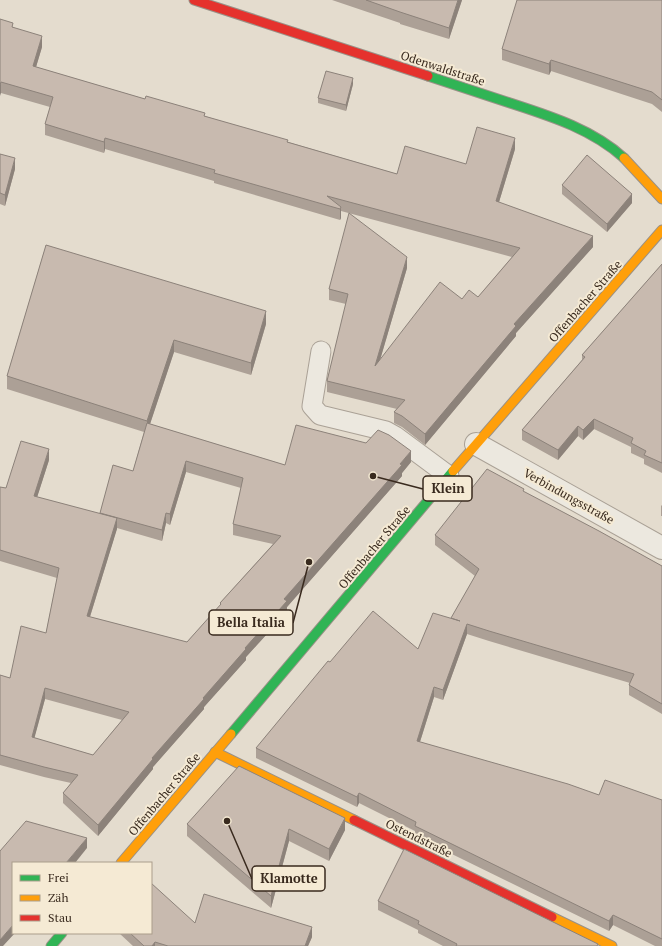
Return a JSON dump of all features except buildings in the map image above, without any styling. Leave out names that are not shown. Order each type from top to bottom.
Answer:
[{"type":"street","name":"Odenwaldstraße","points":[[194,0],[551,116],[591,134],[611,147],[630,164],[662,199]]},
{"type":"street","name":"Offenbacher Straße","points":[[123,862],[476,444],[662,230]]},
{"type":"street","name":"Verbindungsstraße","points":[[476,444],[662,548]]},
{"type":"street","name":"Ostendstraße","points":[[215,752],[612,946]]},
{"type":"street","points":[[51,946],[61,934]]},
{"type":"lane","points":[[321,351],[312,406],[320,415],[386,431],[449,476]]},
{"type":"traffic: fast","points":[[428,76],[570,124],[598,139],[624,158]]},
{"type":"traffic: fast","points":[[231,734],[453,471]]},
{"type":"traffic: fast","points":[[51,946],[61,934]]},
{"type":"traffic: slow","points":[[624,158],[662,199]]},
{"type":"traffic: slow","points":[[453,471],[662,230]]},
{"type":"traffic: slow","points":[[122,862],[231,734]]},
{"type":"traffic: slow","points":[[215,752],[354,820]]},
{"type":"traffic: slow","points":[[552,917],[612,946]]},
{"type":"traffic: jam","points":[[194,0],[428,76]]},
{"type":"traffic: jam","points":[[354,820],[552,917]]},
{"type":"place","name":"Klein","points":[[373,476]]},
{"type":"place","name":"Bella Italia","points":[[309,562]]},
{"type":"place","name":"Klamotte","points":[[227,821]]}]
